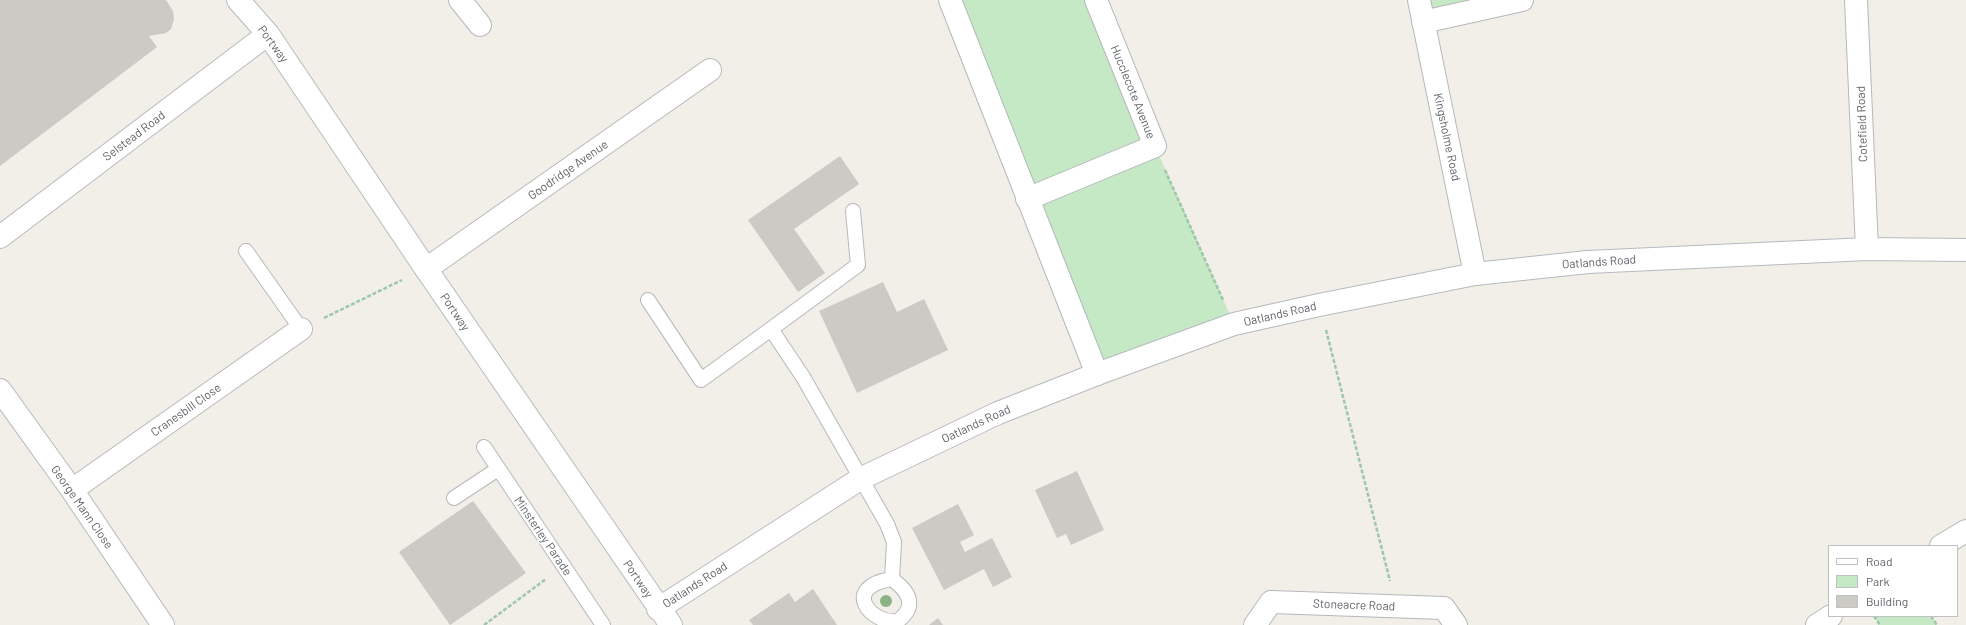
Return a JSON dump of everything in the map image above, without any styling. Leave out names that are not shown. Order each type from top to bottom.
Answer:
[{"type":"street","name":"Portway","points":[[238,0],[268,34],[426,269],[664,617]]},
{"type":"street","points":[[460,0],[480,25]]},
{"type":"street","points":[[950,0],[1096,374]]},
{"type":"street","name":"Hucclecote Avenue","points":[[1027,199],[1154,146],[1096,0]]},
{"type":"street","name":"Kingsholme Road","points":[[1419,0],[1475,274]]},
{"type":"street","points":[[1423,22],[1522,0]]},
{"type":"street","name":"Cotefield Road","points":[[1856,0],[1867,249]]},
{"type":"street","name":"Selstead Road","points":[[0,237],[268,34]]},
{"type":"street","name":"Goodridge Avenue","points":[[426,269],[710,70]]},
{"type":"street","name":"Oatlands Road","points":[[664,617],[860,479],[998,413],[1096,374],[1234,324],[1319,305],[1475,274],[1588,262],[1867,249],[1966,250]]},
{"type":"street","name":"Cranesbill Close","points":[[72,490],[301,329]]},
{"type":"street","name":"George Mann Close","points":[[0,390],[72,490],[163,625]]},
{"type":"street","points":[[1943,545],[1966,531]]},
{"type":"street","name":"Stoneacre Road","points":[[1255,625],[1271,602],[1444,608],[1456,625]]},
{"type":"street","points":[[1817,625],[1830,617]]},
{"type":"lane","points":[[648,300],[701,380],[858,265],[853,211]]},
{"type":"lane","points":[[246,251],[301,329]]},
{"type":"lane","points":[[771,329],[803,377],[887,524],[894,542],[892,579]]},
{"type":"lane","name":"Minsterley Parade","points":[[484,447],[603,625]]},
{"type":"lane","points":[[454,498],[498,469]]},
{"type":"path","points":[[1154,146],[1234,324]]},
{"type":"path","points":[[301,329],[426,269]]},
{"type":"path","points":[[1319,305],[1397,606]]},
{"type":"path","points":[[484,625],[551,576]]},
{"type":"green space","points":[[950,0],[1096,0],[1155,146],[1234,324],[1097,374]]},
{"type":"green space","points":[[1419,0],[1522,0],[1423,22]]},
{"type":"green space","points":[[1875,617],[1932,617],[1937,625],[1880,625]]},
{"type":"building","points":[[0,0],[166,0],[173,11],[174,19],[171,29],[166,33],[149,36],[157,47],[0,166]]},
{"type":"building","points":[[840,156],[859,184],[794,229],[825,273],[798,292],[748,220]]},
{"type":"building","points":[[883,282],[897,312],[924,299],[948,350],[857,393],[819,311]]},
{"type":"building","points":[[1077,471],[1104,530],[1071,545],[1066,534],[1057,538],[1035,490]]},
{"type":"building","points":[[473,501],[526,573],[450,625],[399,552]]},
{"type":"building","points":[[958,504],[974,535],[960,542],[965,552],[992,538],[1012,577],[993,587],[984,569],[944,590],[912,528]]},
{"type":"building","points":[[813,589],[837,625],[753,625],[749,620],[789,593],[795,602]]},
{"type":"building","points":[[938,618],[943,625],[929,625]]}]
